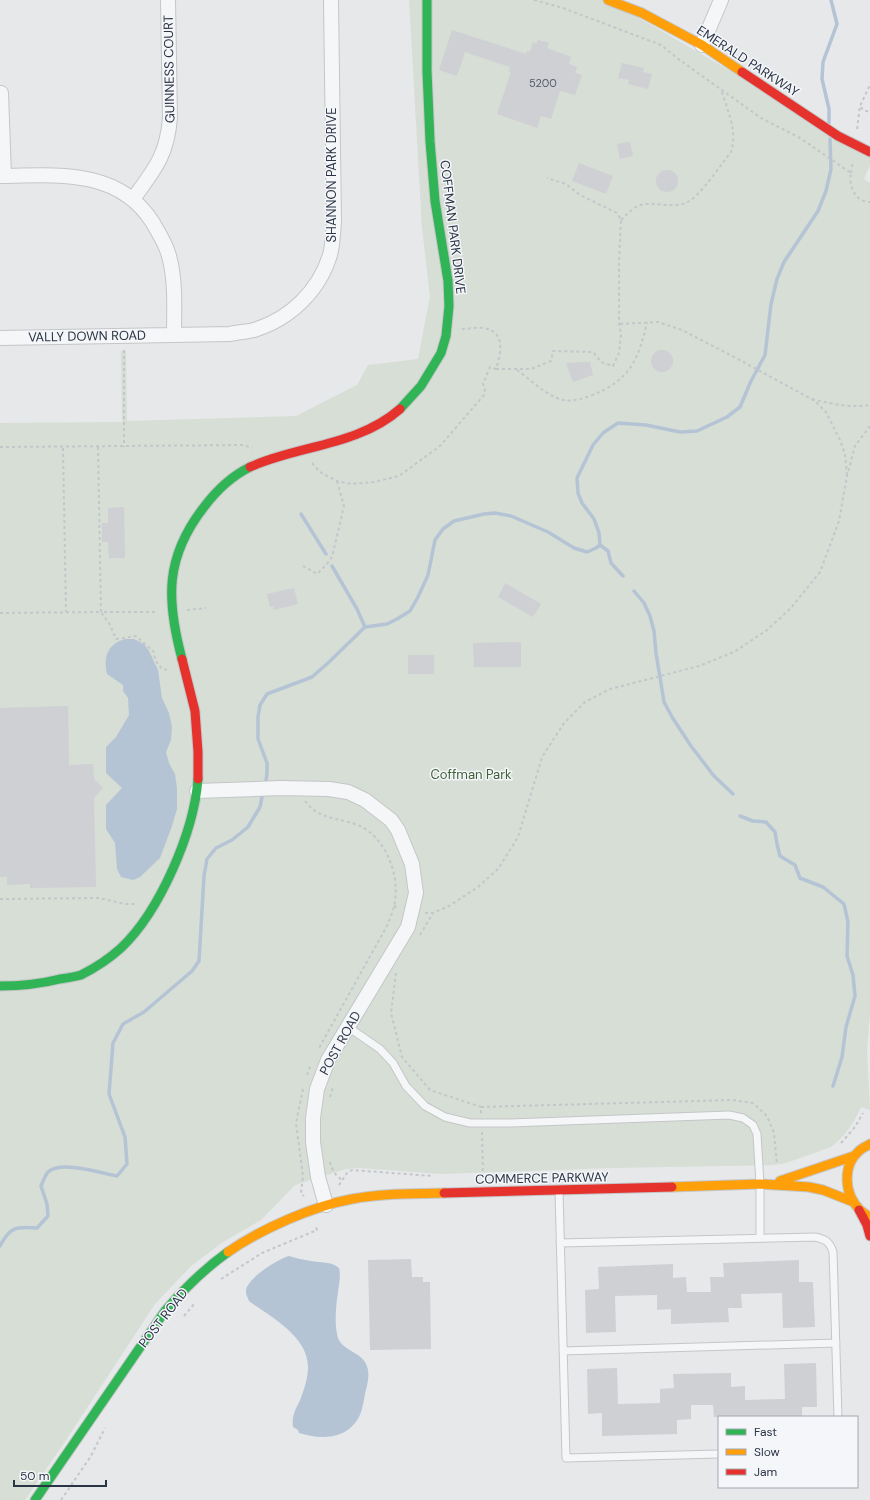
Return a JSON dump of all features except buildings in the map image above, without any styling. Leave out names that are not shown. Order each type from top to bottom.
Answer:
[{"type":"street","name":"GUINNESS COURT","points":[[133,199],[158,166],[169,133],[168,0]]},
{"type":"street","name":"SHANNON PARK DRIVE","points":[[174,335],[230,334],[253,330],[270,324],[288,314],[308,296],[319,280],[330,255],[334,222],[331,0]]},
{"type":"street","name":"COFFMAN PARK DRIVE","points":[[0,986],[18,986],[49,982],[80,975],[122,947],[141,924],[157,899],[182,848],[197,791],[198,748],[195,710],[174,629],[170,602],[172,573],[179,549],[204,506],[235,477],[248,469],[268,460],[360,434],[376,426],[400,409],[416,393],[433,367],[446,338],[449,295],[434,193],[428,118],[427,0]]},
{"type":"street","name":"EMERALD PARKWAY","points":[[608,0],[642,13],[702,44],[838,136],[870,152]]},
{"type":"street","points":[[702,44],[720,0]]},
{"type":"street","points":[[1,93],[2,176],[66,175],[87,178],[111,186],[133,199],[149,217],[161,236],[169,256],[173,280],[174,335]]},
{"type":"street","name":"VALLY DOWN ROAD","points":[[0,338],[174,335]]},
{"type":"street","name":"POST ROAD","points":[[35,1500],[72,1444],[165,1311],[187,1286],[213,1263],[240,1244],[274,1226],[326,1205],[316,1166],[313,1142],[313,1118],[317,1089],[328,1060],[408,927],[416,893],[412,864],[398,830],[391,820],[365,800],[348,792],[329,789],[281,788],[197,791]]},
{"type":"street","points":[[869,1142],[854,1156],[849,1164],[846,1178],[851,1201],[859,1210],[867,1225],[870,1236]]},
{"type":"street","name":"COMMERCE PARKWAY","points":[[760,1184],[788,1179],[854,1156]]},
{"type":"street","name":"COMMERCE PARKWAY","points":[[326,1205],[351,1199],[382,1195],[760,1184],[809,1187],[823,1190],[851,1201]]},
{"type":"street","points":[[859,1210],[870,1217]]},
{"type":"lane","points":[[348,1027],[380,1049],[393,1063],[406,1086],[425,1106],[445,1118],[470,1123],[550,1122],[729,1115],[743,1118],[753,1125],[757,1134],[760,1184],[760,1238]]},
{"type":"lane","points":[[559,1191],[566,1458],[718,1454]]},
{"type":"lane","points":[[560,1243],[815,1237],[826,1240],[831,1246],[833,1252],[838,1416]]},
{"type":"lane","points":[[563,1351],[836,1344]]},
{"type":"path","points":[[534,0],[563,8],[661,45],[761,118],[800,138],[851,173],[849,181],[854,191],[861,200],[870,202]]},
{"type":"path","points":[[870,85],[860,106],[863,110],[870,112]]},
{"type":"path","points":[[621,220],[636,206],[650,203],[673,205],[687,203],[699,192],[731,152],[734,132],[720,88]]},
{"type":"path","points":[[307,449],[314,466],[320,472],[337,481],[351,484],[374,482],[399,476],[440,446],[484,395],[485,389],[483,384],[490,366],[496,369],[531,369],[551,361],[553,351],[592,352],[601,362],[613,366],[619,353],[621,334],[619,324],[619,262],[621,220],[617,212],[580,195],[566,184],[547,178]]},
{"type":"path","points":[[516,369],[547,393],[558,399],[570,402],[579,400],[613,385],[623,378],[636,358],[646,322]]},
{"type":"path","points":[[619,324],[658,322],[682,330],[815,401],[826,412],[845,454],[847,476]]},
{"type":"path","points":[[447,327],[461,329],[484,328],[496,335],[501,347],[501,354],[496,369]]},
{"type":"path","points":[[124,350],[124,447]]},
{"type":"path","points":[[808,397],[839,405],[856,407],[870,405]]},
{"type":"path","points":[[433,913],[449,906],[478,886],[498,869],[518,837],[542,757],[564,723],[585,702],[610,689],[700,666],[734,652],[768,630],[790,609],[820,572],[839,521],[847,476],[855,446],[870,426]]},
{"type":"path","points":[[0,447],[244,445],[256,450]]},
{"type":"path","points":[[63,447],[66,612]]},
{"type":"path","points":[[98,447],[101,612],[110,625],[116,639],[136,636],[154,652],[155,660],[162,669],[174,669]]},
{"type":"path","points":[[302,566],[317,574],[332,557],[344,506],[337,481]]},
{"type":"path","points":[[0,613],[172,611],[206,608]]},
{"type":"path","points":[[303,798],[311,810],[319,815],[345,821],[360,826],[368,831],[386,851],[394,875],[395,888],[394,906],[388,924],[317,1052]]},
{"type":"path","points":[[0,898],[100,898],[125,904],[140,903]]},
{"type":"path","points":[[396,973],[391,1014],[402,1056],[430,1090],[481,1107],[483,1176],[476,1176]]},
{"type":"path","points":[[307,1076],[312,1064]]},
{"type":"path","points":[[305,1083],[296,1123],[303,1176],[301,1193],[305,1197]]},
{"type":"path","points":[[841,1143],[855,1127],[863,1113]]},
{"type":"path","points":[[759,1168],[778,1166]]},
{"type":"path","points":[[338,1188],[347,1173],[352,1170],[434,1176]]},
{"type":"path","points":[[217,1282],[262,1253],[317,1230],[315,1223]]},
{"type":"path","points":[[182,1317],[188,1312],[196,1301]]},
{"type":"path","points":[[61,1500],[92,1456],[105,1428]]},
{"type":"green space","name":"Coffman Park","points":[[409,0],[608,0],[870,152],[870,165],[864,179],[870,183],[870,1014],[867,1050],[870,1110],[861,1107],[849,1129],[831,1147],[786,1163],[774,1165],[612,1168],[442,1174],[359,1168],[346,1169],[295,1185],[261,1220],[223,1242],[191,1266],[155,1304],[25,1500],[0,1500],[0,423],[122,422],[121,351],[126,351],[127,421],[296,416],[357,385],[368,365],[418,359],[430,296],[422,228]]},
{"type":"water","points":[[125,639],[134,639],[144,644],[158,670],[162,698],[169,713],[172,727],[171,740],[166,752],[169,763],[175,774],[177,788],[177,809],[160,858],[140,877],[133,880],[121,877],[117,869],[115,843],[106,829],[106,805],[122,788],[106,773],[106,747],[116,737],[129,715],[128,698],[123,691],[123,685],[107,674],[106,657],[110,648],[114,644]]},
{"type":"water","points":[[289,1256],[308,1261],[329,1263],[339,1268],[340,1280],[336,1315],[338,1338],[344,1346],[364,1360],[367,1368],[368,1383],[359,1416],[350,1429],[343,1433],[329,1437],[306,1435],[299,1433],[298,1430],[293,1427],[294,1414],[307,1378],[307,1357],[296,1337],[278,1321],[249,1301],[246,1294],[247,1287],[256,1276],[270,1265]]},
{"type":"waterway","points":[[829,123],[829,109],[822,79],[823,62],[837,24],[831,0]]},
{"type":"waterway","points":[[265,786],[267,763],[258,739],[258,717],[260,705],[267,694],[312,677],[365,627],[387,624],[410,611],[428,575],[435,540],[443,529],[454,521],[495,513],[511,516],[548,532],[574,548],[587,552],[600,545],[599,533],[594,519],[582,503],[578,493],[577,478],[593,445],[603,433],[618,423],[646,425],[680,432],[697,431],[727,417],[740,407],[751,381],[765,355],[771,304],[777,279],[784,262],[818,211],[826,191],[831,169],[830,139]]},
{"type":"waterway","points":[[301,514],[326,554]]},
{"type":"waterway","points":[[600,545],[608,551],[611,563],[623,576]]},
{"type":"waterway","points":[[332,566],[357,609],[365,627]]},
{"type":"waterway","points":[[634,591],[644,603],[650,616],[654,631],[664,702],[691,746],[714,776],[733,794]]},
{"type":"waterway","points":[[0,1246],[7,1235],[14,1229],[24,1227],[37,1228],[48,1216],[47,1204],[41,1186],[48,1172],[62,1167],[71,1167],[117,1176],[127,1164],[125,1137],[109,1094],[113,1043],[123,1024],[144,1012],[192,971],[199,961],[204,876],[207,859],[216,848],[232,840],[248,827],[260,807],[263,792]]},
{"type":"waterway","points":[[740,816],[753,821],[766,822],[775,832],[780,856],[795,865],[800,878],[823,887],[844,904],[848,922],[847,956],[853,975],[855,996],[846,1027],[842,1057],[833,1086]]},
{"type":"traffic: fast","points":[[400,409],[421,386],[441,353],[446,336],[449,306],[448,281],[435,201],[430,141],[427,71],[427,0]]},
{"type":"traffic: fast","points":[[182,659],[173,617],[172,598],[172,579],[182,543],[191,525],[214,495],[231,479],[250,467]]},
{"type":"traffic: fast","points":[[0,986],[38,983],[81,975],[102,963],[121,948],[149,913],[173,870],[190,823],[198,779]]},
{"type":"traffic: fast","points":[[35,1500],[165,1311],[179,1295],[211,1265],[228,1252]]},
{"type":"traffic: slow","points":[[608,0],[642,13],[702,45],[742,72]]},
{"type":"traffic: slow","points":[[870,1144],[860,1150],[854,1157],[850,1164],[847,1180],[848,1188],[855,1203],[861,1211],[870,1217]]},
{"type":"traffic: slow","points":[[780,1181],[854,1156]]},
{"type":"traffic: slow","points":[[672,1187],[760,1184],[809,1187],[823,1190],[851,1201]]},
{"type":"traffic: slow","points":[[228,1252],[241,1243],[271,1227],[304,1213],[337,1202],[398,1194],[444,1193]]},
{"type":"traffic: jam","points":[[742,72],[838,136],[870,152]]},
{"type":"traffic: jam","points":[[250,467],[366,431],[384,421],[400,409]]},
{"type":"traffic: jam","points":[[182,659],[195,711],[198,779]]},
{"type":"traffic: jam","points":[[444,1193],[672,1187]]},
{"type":"traffic: jam","points":[[859,1210],[867,1225],[870,1236]]}]
